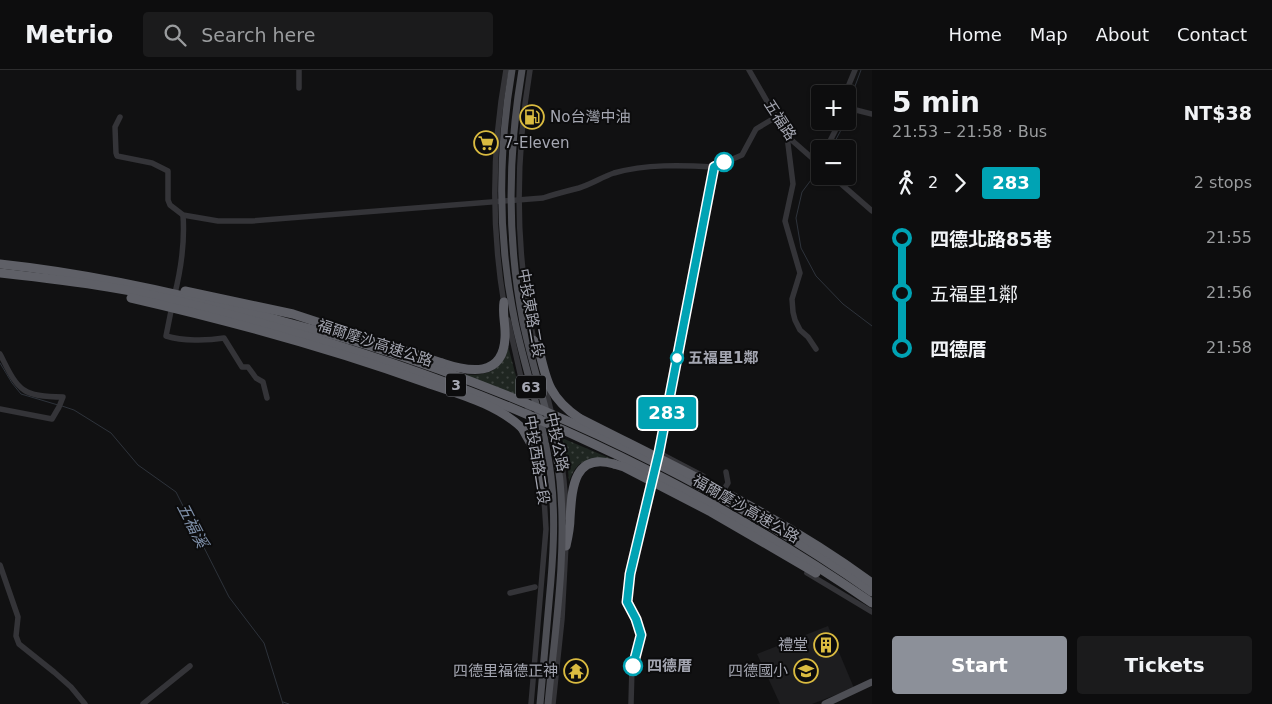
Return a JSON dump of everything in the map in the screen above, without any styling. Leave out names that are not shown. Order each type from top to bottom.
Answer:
[{"type":"highway","name":"福爾摩沙高速公路","points":[[0,264],[104,279],[224,305],[363,343],[445,372],[547,412],[642,456],[719,497],[819,557],[872,592]]},
{"type":"highway","name":"福爾摩沙高速公路","points":[[0,272],[107,287],[211,309],[360,351],[451,383],[536,417],[630,461],[715,505],[814,565],[872,603]]},
{"type":"highway","points":[[104,279],[202,294],[293,314],[461,369],[479,370],[488,367],[499,358],[505,339],[502,312],[504,302]]},
{"type":"highway","points":[[88,285],[104,292],[213,318],[351,356],[488,406],[512,418],[522,428],[535,452],[539,475],[543,485]]},
{"type":"highway","points":[[533,340],[538,345],[548,386],[558,400],[579,418],[731,495],[825,551],[872,582]]},
{"type":"highway","points":[[566,546],[572,493],[578,474],[582,469],[594,462],[605,461],[624,467],[711,512],[872,608]]},
{"type":"main road","name":"中投公路","points":[[512,70],[502,160],[504,249],[516,329],[549,461],[554,514],[553,558],[540,704]]},
{"type":"main road","name":"中投公路","points":[[522,70],[511,176],[513,253],[523,323],[557,462],[562,526],[561,560],[548,704]]},
{"type":"main road","points":[[825,704],[839,701],[872,682]]},
{"type":"street","points":[[299,70],[299,88]]},
{"type":"street","name":"中投西路二段","points":[[506,70],[497,137],[496,240],[504,302],[537,446],[543,485],[546,529],[531,704]]},
{"type":"street","name":"中投東路二段","points":[[530,70],[521,136],[520,230],[526,294],[533,340],[560,449],[566,495],[566,546],[562,619],[553,704]]},
{"type":"street","name":"五福路","points":[[749,70],[787,136],[811,156]]},
{"type":"street","points":[[849,85],[855,70]]},
{"type":"street","points":[[856,110],[872,114]]},
{"type":"street","points":[[120,117],[116,127],[117,156],[152,164],[168,171],[168,200],[170,205],[183,215],[218,221],[252,221],[543,198],[592,183],[602,177],[633,169],[678,166],[714,167],[742,155],[756,129],[776,117]]},
{"type":"street","points":[[787,136],[793,184],[785,221],[800,272],[792,299],[794,320],[816,349]]},
{"type":"street","points":[[631,704],[632,667],[641,635],[636,619],[627,602],[630,574],[656,470],[714,167]]},
{"type":"street","points":[[842,185],[872,211]]},
{"type":"street","points":[[183,215],[184,238],[180,270],[166,336],[211,340],[224,338],[242,367],[248,367],[256,378],[263,382],[267,398]]},
{"type":"street","points":[[496,230],[502,225],[507,224],[520,230]]},
{"type":"street","points":[[0,354],[13,377],[25,391],[62,397],[52,419],[0,409]]},
{"type":"street","points":[[659,452],[724,487],[838,557],[872,582]]},
{"type":"street","points":[[649,467],[656,470]]},
{"type":"street","points":[[708,516],[728,483],[726,472]]},
{"type":"street","points":[[652,485],[747,536],[872,612]]},
{"type":"street","points":[[0,565],[18,617],[16,636],[19,644],[71,687],[85,704]]},
{"type":"street","points":[[510,594],[535,587]]},
{"type":"street","points":[[541,603],[544,613],[549,620],[555,622],[562,619]]},
{"type":"street","points":[[143,704],[190,666]]},
{"type":"shaded area","points":[[508,346],[522,399],[461,374],[477,375],[492,371],[502,362]]},
{"type":"shaded area","points":[[562,438],[614,460],[592,460],[581,463],[576,467],[569,482],[567,458]]},
{"type":"shaded area","name":"四德國小","points":[[828,626],[854,688],[812,704],[780,704],[757,654]]},
{"type":"waterway","points":[[855,85],[861,70]]},
{"type":"waterway","points":[[836,140],[841,130]]},
{"type":"waterway","points":[[811,180],[802,192],[796,218],[801,248],[816,276],[843,304],[872,326]]},
{"type":"waterway","name":"五福溪","points":[[0,363],[21,394],[58,405]]},
{"type":"waterway","name":"五福溪","points":[[62,406],[74,410],[111,433],[138,465],[176,492],[229,597],[264,643],[283,704]]},
{"type":"waterway","name":"五福溪","points":[[283,702],[289,704]]},
{"type":"bus line","name":"283","points":[[633,666],[641,635],[636,619],[627,602],[630,574],[659,452],[714,167],[724,162]]},
{"type":"place","name":"No台灣中油","points":[[532,117]]},
{"type":"place","name":"7-Eleven","points":[[486,143]]},
{"type":"place","name":"五福里1鄰","points":[[677,358]]},
{"type":"place","name":"禮堂","points":[[826,645]]},
{"type":"place","name":"四德厝","points":[[633,666]]},
{"type":"place","name":"四德里福德正神","points":[[576,671]]},
{"type":"place","name":"四德國小","points":[[806,671]]}]
